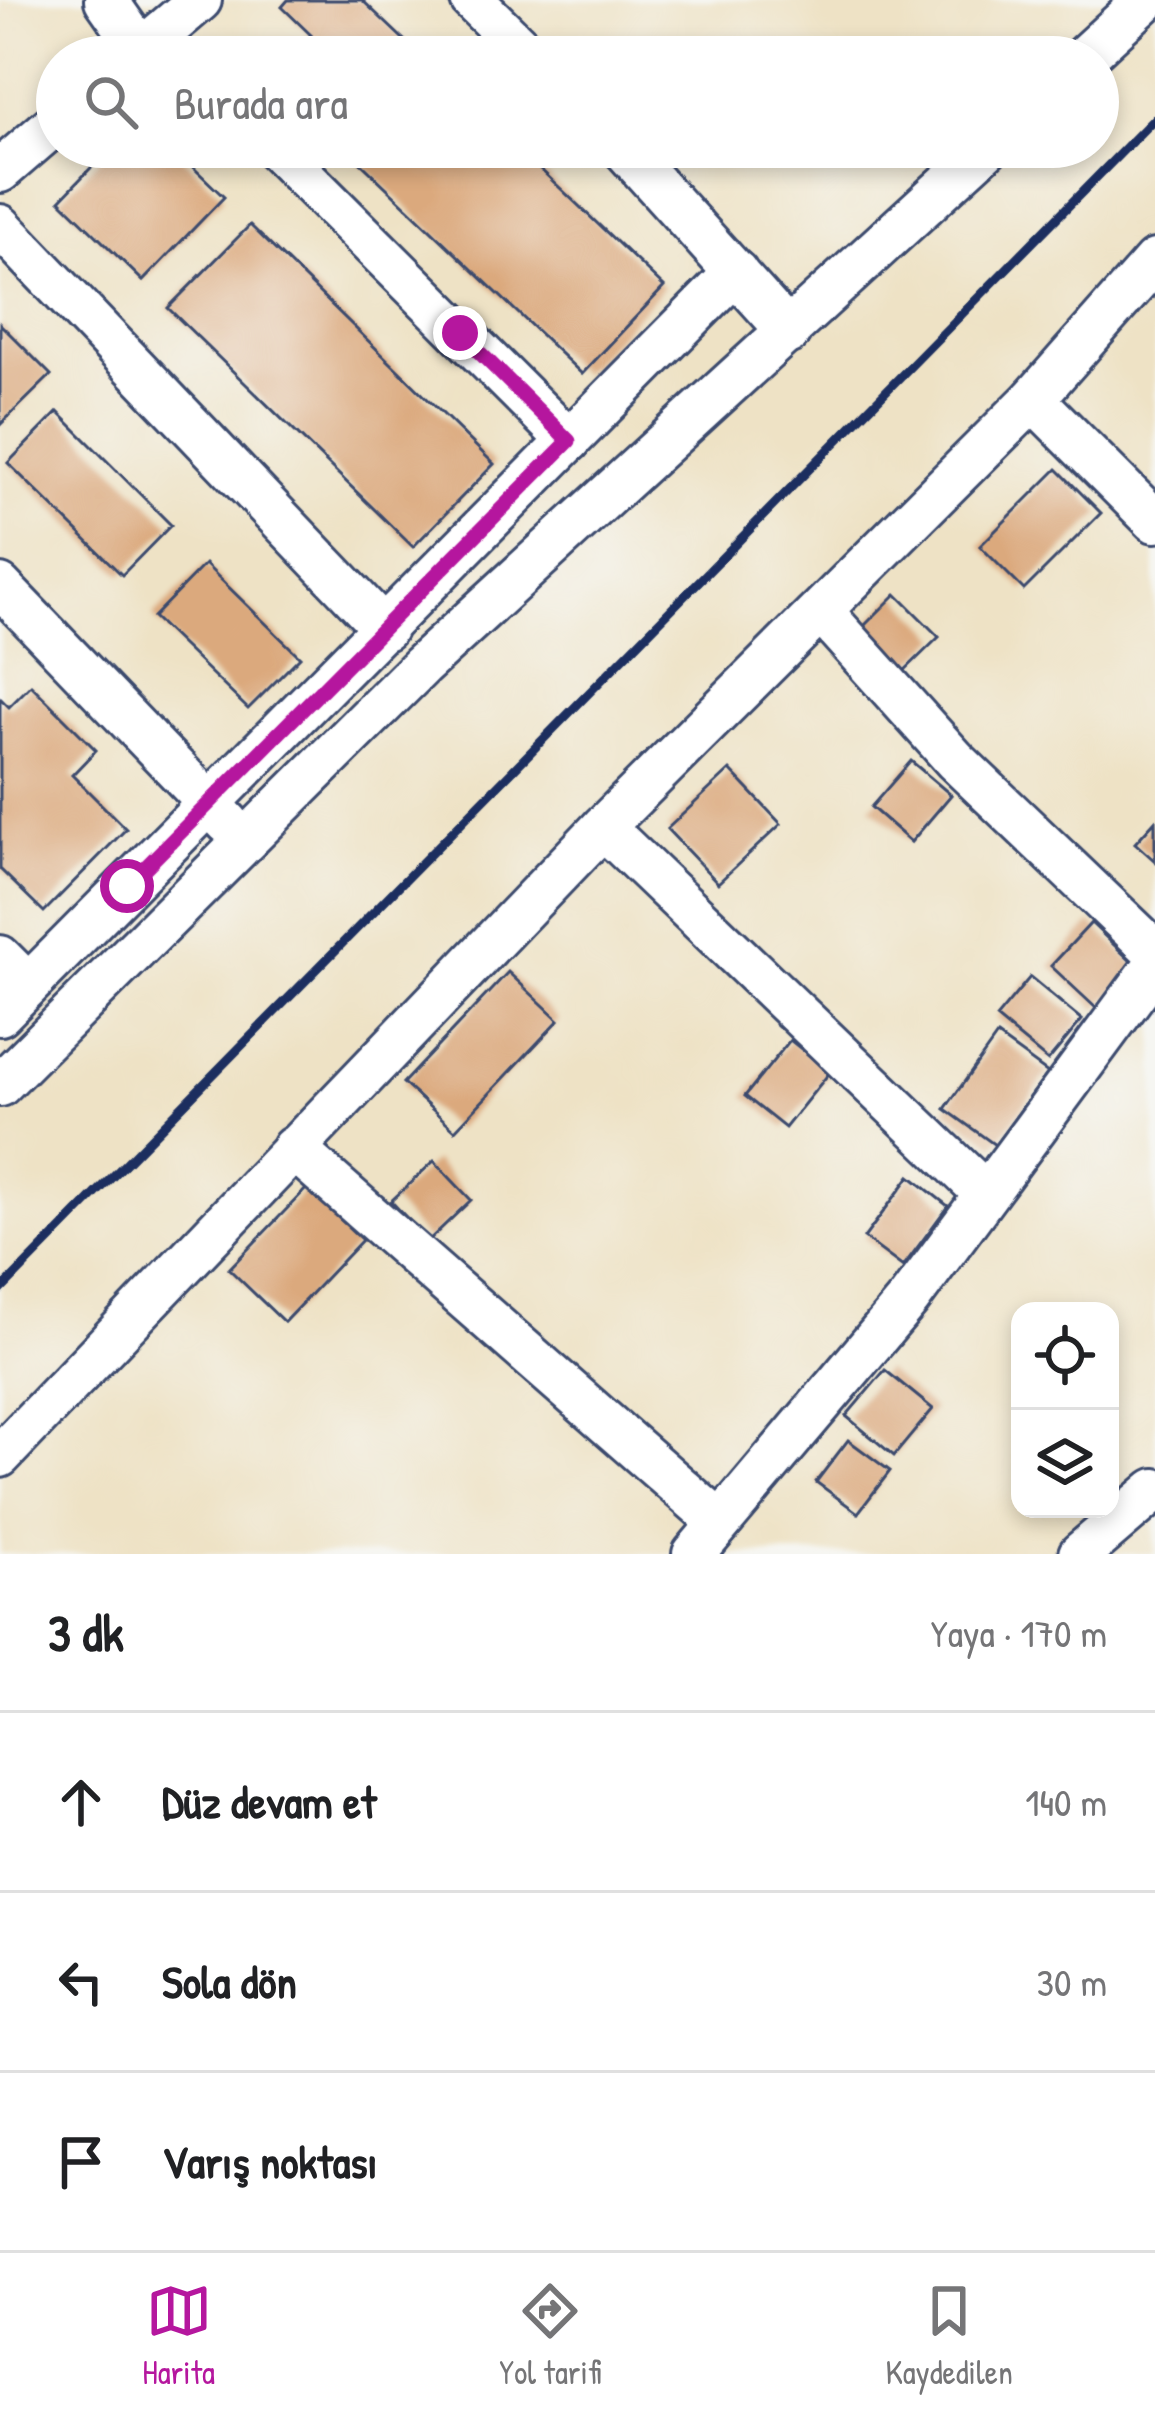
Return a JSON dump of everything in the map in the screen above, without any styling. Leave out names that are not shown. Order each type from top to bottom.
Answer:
[{"type":"street","points":[[106,0],[141,36]]},
{"type":"street","points":[[166,36],[200,0]]},
{"type":"street","points":[[472,0],[509,36]]},
{"type":"street","points":[[1106,36],[1145,0]]},
{"type":"street","points":[[0,171],[36,140]]},
{"type":"street","points":[[295,168],[569,441]]},
{"type":"street","points":[[641,168],[789,332]]},
{"type":"street","points":[[0,1085],[422,666],[965,168]]},
{"type":"street","points":[[0,226],[385,628]]},
{"type":"street","points":[[0,1456],[603,827],[1033,399],[1155,261]]},
{"type":"street","points":[[9,985],[210,803],[736,272]]},
{"type":"street","points":[[1033,399],[1155,521]]},
{"type":"street","points":[[0,586],[244,842]]},
{"type":"street","points":[[821,611],[956,760],[1155,951]]},
{"type":"street","points":[[603,827],[986,1194]]},
{"type":"street","points":[[293,1148],[705,1537],[909,1299],[1155,966]]},
{"type":"street","points":[[1080,1554],[1155,1490]]},
{"type":"building","points":[[288,0],[362,0],[400,36],[310,36],[282,7]]},
{"type":"building","points":[[91,168],[194,168],[224,197],[143,281],[60,200]]},
{"type":"building","points":[[366,168],[539,168],[664,287],[582,374]]},
{"type":"building","points":[[250,225],[494,464],[413,547],[168,308]]},
{"type":"building","points":[[0,324],[51,375],[0,425]]},
{"type":"building","points":[[58,412],[171,525],[122,575],[8,463]]},
{"type":"building","points":[[1057,469],[1101,513],[1024,590],[980,546]]},
{"type":"building","points":[[205,564],[300,657],[248,709],[153,617]]},
{"type":"building","points":[[896,594],[939,637],[898,677],[856,634]]},
{"type":"building","points":[[31,685],[96,750],[72,775],[126,829],[44,912],[0,869],[0,698],[9,707]]},
{"type":"building","points":[[911,761],[951,795],[911,842],[871,807]]},
{"type":"building","points":[[730,770],[781,824],[718,883],[667,829]]},
{"type":"building","points":[[1155,821],[1155,861],[1135,843]]},
{"type":"building","points":[[1091,923],[1137,967],[1097,1009],[1051,966]]},
{"type":"building","points":[[508,972],[559,1020],[455,1130],[403,1083]]},
{"type":"building","points":[[1030,977],[1082,1020],[1048,1061],[996,1018]]},
{"type":"building","points":[[997,1036],[1048,1073],[995,1145],[945,1109]]},
{"type":"building","points":[[790,1040],[830,1072],[785,1128],[745,1096]]},
{"type":"building","points":[[434,1161],[471,1200],[428,1241],[391,1201]]},
{"type":"building","points":[[910,1176],[948,1206],[903,1267],[864,1238]]},
{"type":"building","points":[[307,1188],[362,1240],[284,1322],[229,1269]]},
{"type":"building","points":[[885,1370],[933,1409],[894,1456],[846,1416]]},
{"type":"building","points":[[848,1440],[890,1471],[858,1513],[816,1482]]},
{"type":"railway","points":[[1119,155],[1155,118]]},
{"type":"railway","points":[[0,1291],[1106,168]]},
{"type":"route","points":[[127,886],[569,441],[460,333]]}]
